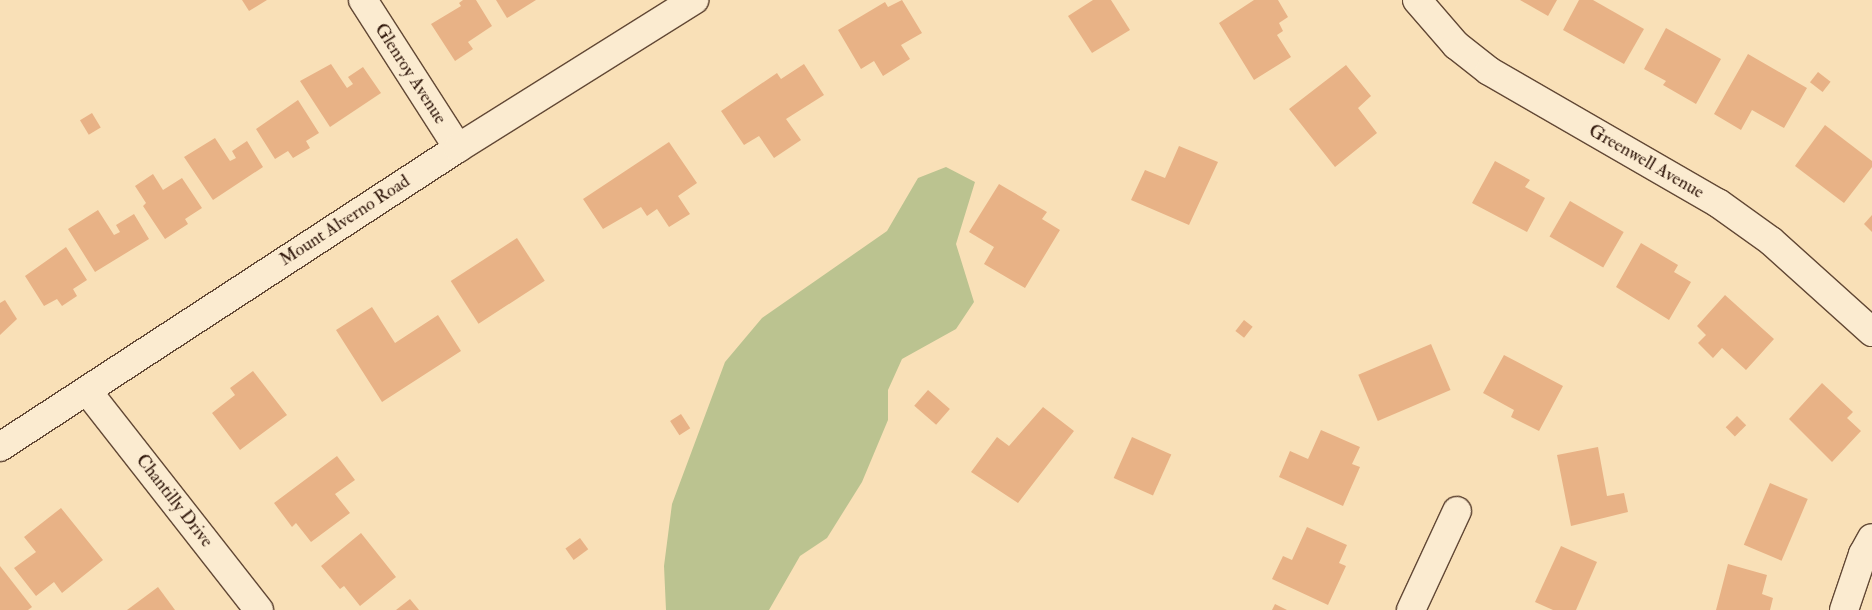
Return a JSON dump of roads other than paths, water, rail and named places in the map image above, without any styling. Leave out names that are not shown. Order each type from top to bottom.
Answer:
[{"type":"street","name":"Glenroy Avenue","points":[[363,0],[458,148]]},
{"type":"street","name":"Mount Alverno Road","points":[[0,447],[88,392],[164,338],[458,148],[694,0]]},
{"type":"street","name":"Greenwell Avenue","points":[[1417,0],[1456,45],[1489,71],[1718,203],[1771,241],[1872,332]]},
{"type":"street","name":"Chantilly Drive","points":[[88,392],[259,610]]},
{"type":"street","points":[[1411,610],[1457,511]]},
{"type":"street","points":[[1844,610],[1863,554],[1872,538]]}]
